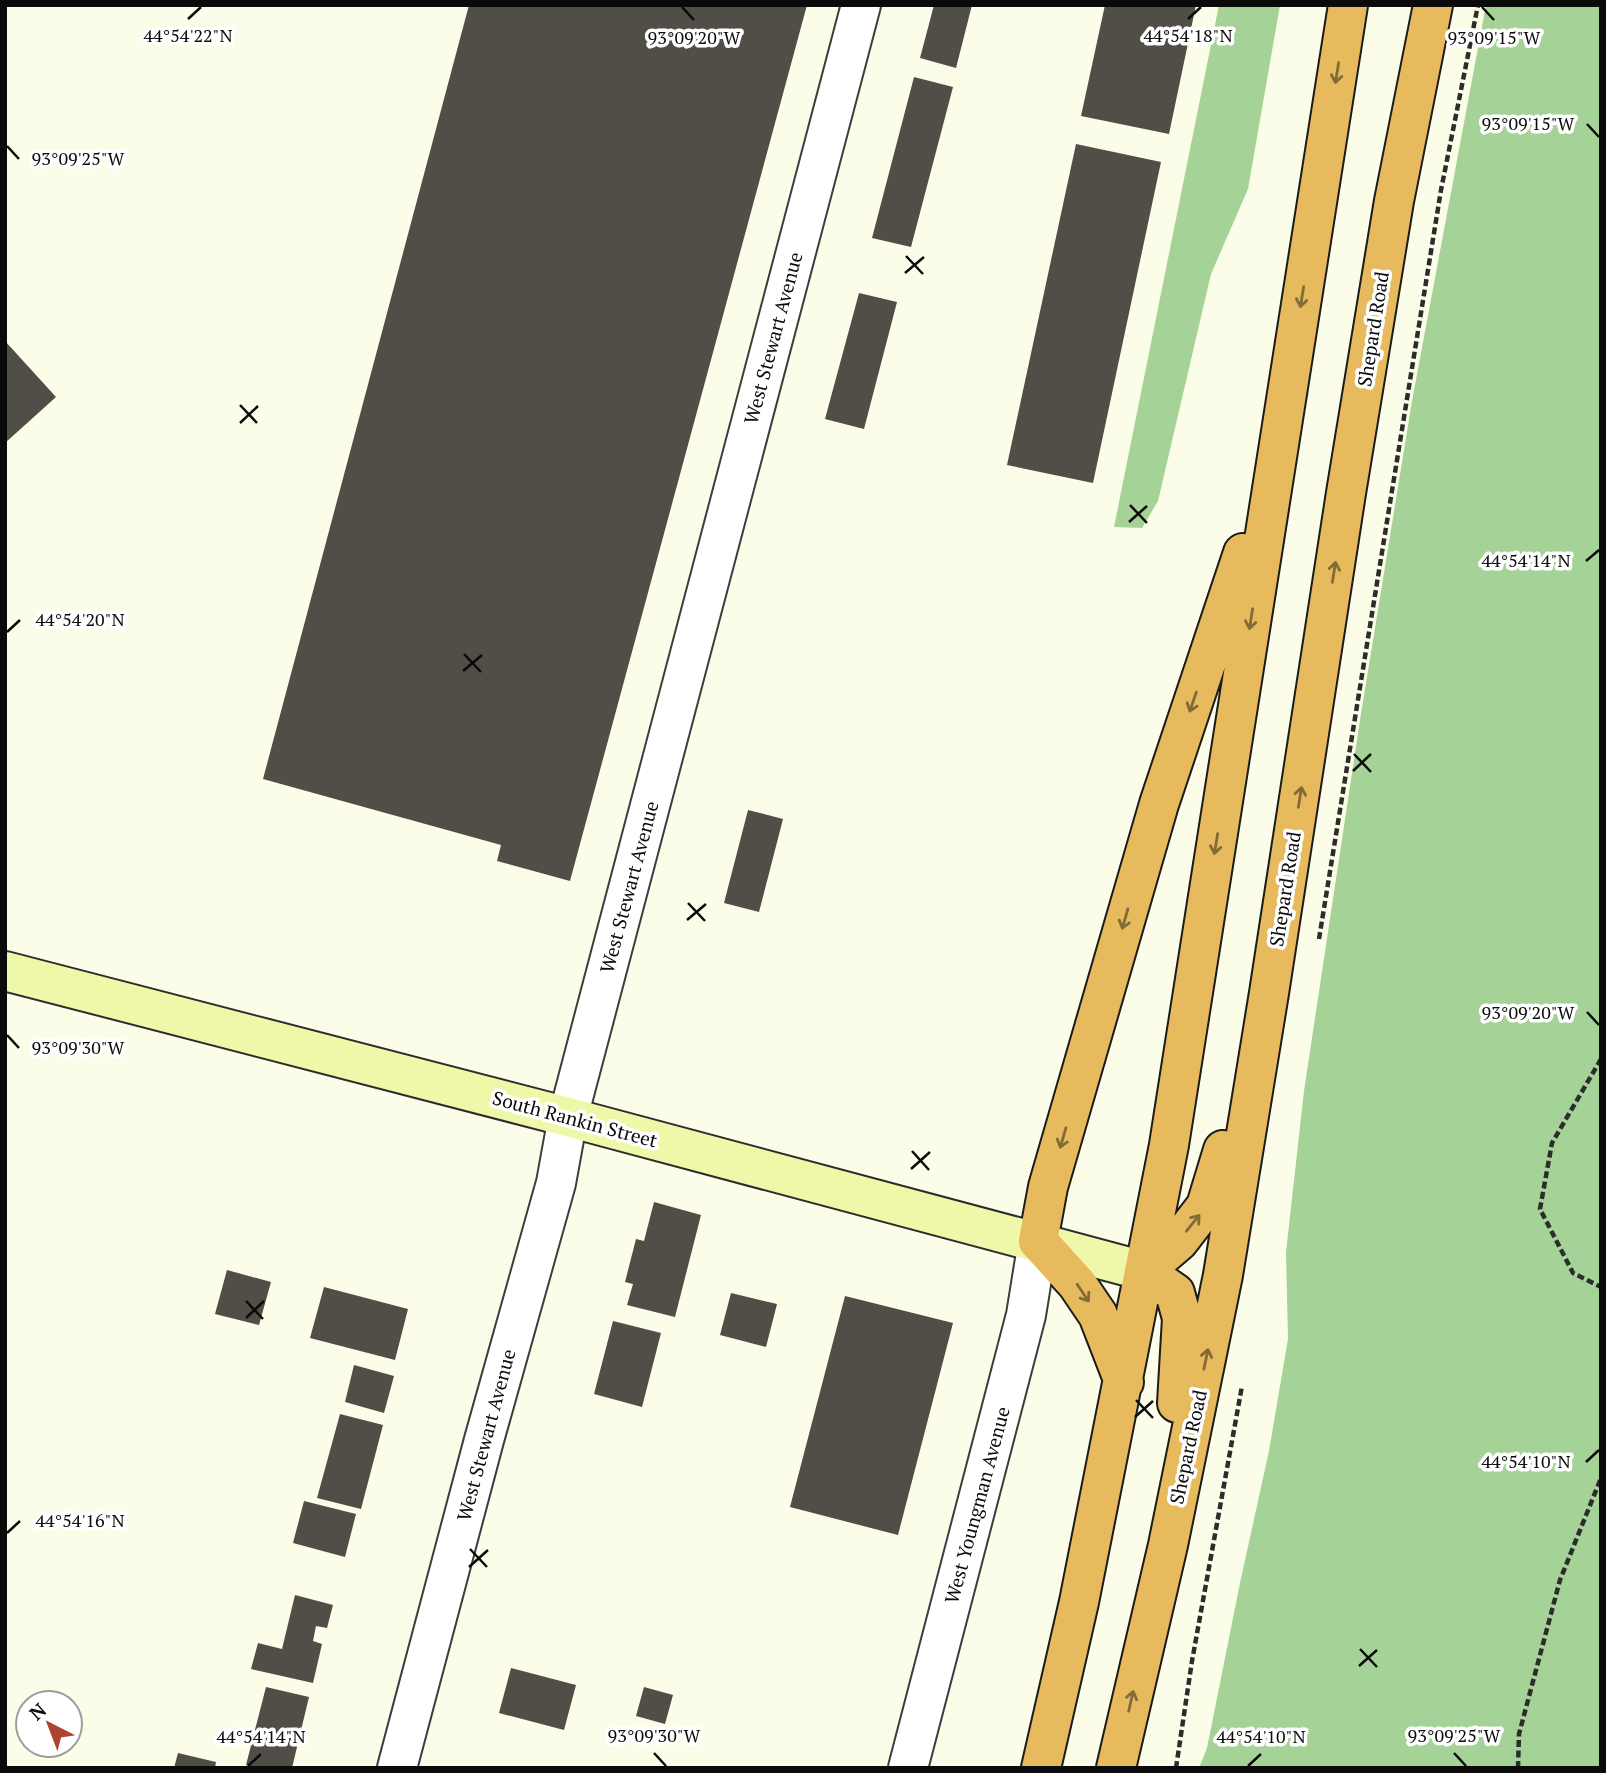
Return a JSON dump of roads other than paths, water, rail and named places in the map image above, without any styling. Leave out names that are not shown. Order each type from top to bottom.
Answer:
[{"type":"highway","points":[[1041,1768],[1079,1602],[1169,1146],[1348,5]]},
{"type":"highway","name":"Shepard Road","points":[[1116,1768],[1168,1545],[1223,1275],[1348,480],[1394,201],[1429,17]]},
{"type":"highway","points":[[1124,1382],[1098,1315],[1077,1284],[1038,1241],[1048,1187],[1159,804],[1277,452]]},
{"type":"highway","points":[[1144,1271],[1179,1241],[1206,1206],[1269,993]]},
{"type":"highway","points":[[1144,1271],[1175,1293],[1182,1318],[1168,1545]]},
{"type":"street","name":"West Stewart Avenue","points":[[397,1768],[556,1183],[568,1117],[861,5]]},
{"type":"street","name":"South Rankin Street","points":[[5,971],[568,1117],[1144,1271]]},
{"type":"street","name":"West Youngman Avenue","points":[[908,1768],[1026,1315],[1038,1241]]}]
